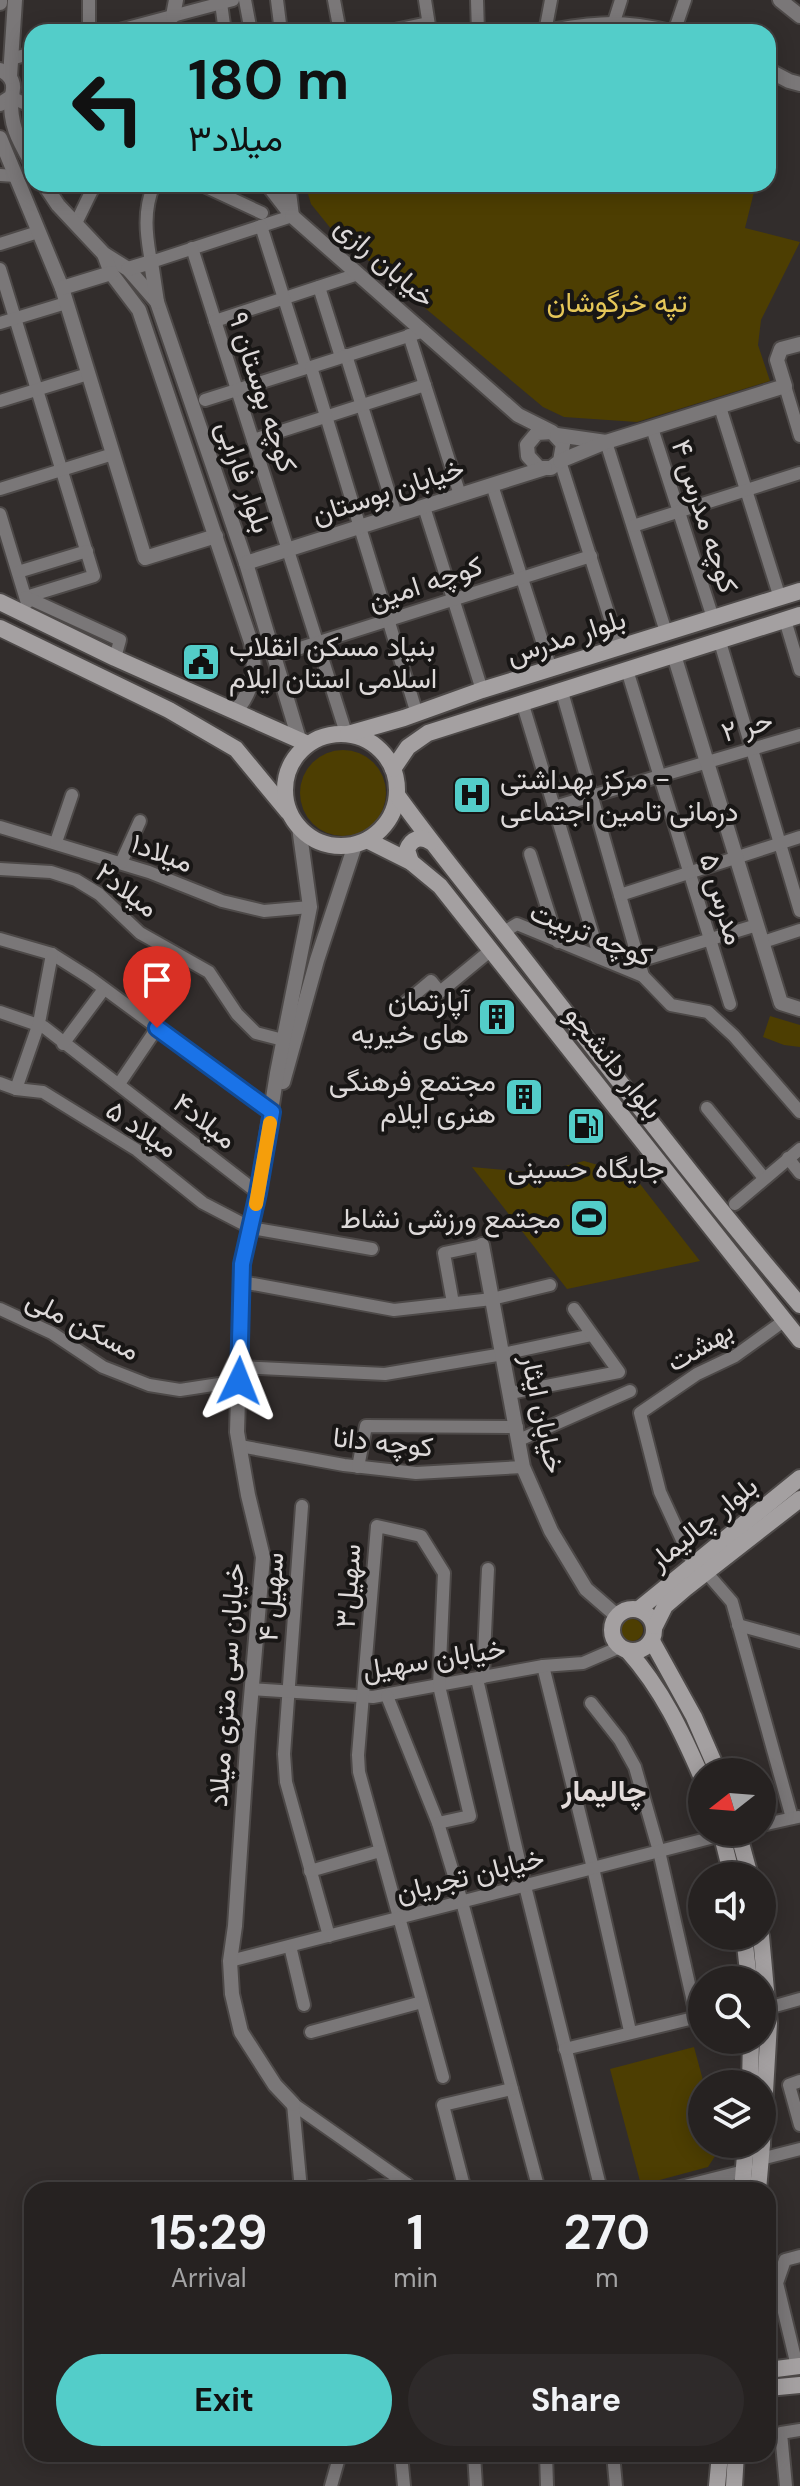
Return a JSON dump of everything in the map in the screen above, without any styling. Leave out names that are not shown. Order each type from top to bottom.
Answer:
[{"type":"main road","name":"بلوار مدرس","points":[[347,734],[800,591]]},
{"type":"main road","points":[[0,602],[115,658],[304,742],[347,734],[362,737],[386,756],[393,769],[397,795],[388,822],[361,842],[331,845],[308,836],[236,749],[169,710],[0,628]]},
{"type":"main road","points":[[19,636],[28,632],[31,617]]},
{"type":"main road","name":"بلوار مدرس","points":[[393,769],[416,741],[428,733],[792,617]]},
{"type":"main road","points":[[50,651],[45,645],[45,637],[50,632],[58,631]]},
{"type":"main road","points":[[666,632],[674,655]]},
{"type":"main road","points":[[410,716],[401,723],[403,733],[406,738],[416,741]]},
{"type":"main road","points":[[295,822],[285,793],[288,769],[304,742]]},
{"type":"main road","name":"بلوار دانشجو","points":[[397,795],[722,1214],[800,1305]]},
{"type":"main road","points":[[411,862],[407,850],[413,840],[419,838],[431,842]]},
{"type":"main road","name":"بلوار دانشجو","points":[[361,842],[411,862],[440,886],[800,1340]]},
{"type":"main road","name":"بلوار چالیمار","points":[[653,1634],[665,1606],[700,1569],[800,1478]]},
{"type":"main road","name":"بلوار چالیمار","points":[[639,1609],[800,1499]]},
{"type":"main road","points":[[693,1758],[679,1725],[648,1673],[612,1634],[617,1616],[627,1609],[639,1609],[649,1615],[653,1634],[712,1758]]},
{"type":"main road","points":[[624,1649],[642,1650],[653,1634]]},
{"type":"main road","points":[[743,2182],[745,2158]]},
{"type":"main road","points":[[759,2182],[761,2158]]},
{"type":"main road","points":[[776,2369],[798,2366]]},
{"type":"main road","points":[[776,2387],[800,2385]]},
{"type":"main road","points":[[717,2486],[719,2462]]},
{"type":"main road","points":[[734,2486],[736,2462]]},
{"type":"street","points":[[89,0],[89,24]]},
{"type":"street","points":[[173,16],[176,0]]},
{"type":"street","points":[[245,0],[250,24]]},
{"type":"street","points":[[277,0],[280,24]]},
{"type":"street","points":[[334,0],[338,24]]},
{"type":"street","points":[[425,0],[428,24]]},
{"type":"street","points":[[477,0],[478,24]]},
{"type":"street","points":[[546,24],[551,0]]},
{"type":"street","points":[[614,22],[621,0]]},
{"type":"street","points":[[675,24],[685,0]]},
{"type":"street","points":[[780,0],[800,16]]},
{"type":"street","points":[[157,24],[173,16],[227,2],[226,24]]},
{"type":"street","points":[[6,3],[11,59],[5,73],[14,87],[6,100],[14,133],[24,150]]},
{"type":"street","points":[[600,24],[639,24]]},
{"type":"street","points":[[11,59],[24,55]]},
{"type":"street","points":[[776,74],[800,84]]},
{"type":"street","name":"بلوار فارابی","points":[[0,138],[64,295],[145,558],[216,536]]},
{"type":"street","points":[[0,175],[16,176]]},
{"type":"street","name":"بلوار فارابی","points":[[49,192],[104,254],[128,269],[157,302],[304,742]]},
{"type":"street","points":[[76,223],[91,192]]},
{"type":"street","points":[[152,192],[145,228],[157,302]]},
{"type":"street","points":[[214,192],[262,219],[387,621],[410,716]]},
{"type":"street","points":[[280,192],[292,216]]},
{"type":"street","points":[[0,244],[36,227],[33,215],[39,203],[46,201],[58,205]]},
{"type":"street","name":"خیابان رازی","points":[[151,262],[262,219],[292,216],[358,274],[416,333],[518,415],[554,434],[606,442]]},
{"type":"street","name":"کوچه بوستان ۹","points":[[192,248],[347,734]]},
{"type":"street","name":"بلوار فارابی","points":[[104,254],[111,273],[139,310],[251,642],[254,676],[246,698],[235,712]]},
{"type":"street","points":[[128,269],[151,262]]},
{"type":"street","points":[[0,269],[94,576],[26,597]]},
{"type":"street","points":[[0,323],[111,273]]},
{"type":"street","points":[[215,321],[358,274]]},
{"type":"street","points":[[319,287],[396,515]]},
{"type":"street","points":[[148,334],[156,322],[166,325]]},
{"type":"street","points":[[205,400],[416,333],[425,385],[460,495]]},
{"type":"street","points":[[800,344],[781,349],[777,360],[800,436]]},
{"type":"street","points":[[0,401],[88,374]]},
{"type":"street","points":[[253,440],[425,385]]},
{"type":"street","points":[[518,415],[534,465],[545,468],[606,442],[785,386]]},
{"type":"street","points":[[720,407],[780,598]]},
{"type":"street","name":"کوچه مدرس ۴","points":[[652,428],[713,618]]},
{"type":"street","points":[[527,450],[533,436],[542,432],[554,434],[563,444],[560,461],[619,647]]},
{"type":"street","points":[[606,442],[666,632]]},
{"type":"street","points":[[0,489],[113,454]]},
{"type":"street","name":"خیابان بوستان","points":[[246,563],[545,468]]},
{"type":"street","points":[[633,526],[800,473]]},
{"type":"street","points":[[492,485],[551,669]]},
{"type":"street","points":[[424,507],[482,690]]},
{"type":"street","points":[[0,514],[31,617]]},
{"type":"street","points":[[18,572],[87,551]]},
{"type":"street","name":"کوچه امین","points":[[275,656],[591,556]]},
{"type":"street","points":[[26,597],[120,640],[115,658]]},
{"type":"street","points":[[792,617],[800,670]]},
{"type":"street","points":[[251,642],[269,636]]},
{"type":"street","points":[[720,642],[800,911]]},
{"type":"street","points":[[674,655],[781,1003],[800,1009]]},
{"type":"street","name":"مدرس ۵","points":[[627,670],[730,1004]]},
{"type":"street","points":[[562,692],[643,976]]},
{"type":"street","points":[[523,705],[600,958]]},
{"type":"street","name":"حر ۲","points":[[554,807],[800,735]]},
{"type":"street","points":[[56,842],[72,795]]},
{"type":"street","points":[[121,863],[140,821]]},
{"type":"street","name":"خیابان سی متری میلاد","points":[[293,2104],[275,2085],[241,2032],[232,1994],[230,1961],[263,1557],[237,1432],[242,1264],[288,1042],[310,907],[295,822]]},
{"type":"street","name":"میلاد۱","points":[[0,827],[121,863],[222,901],[264,911],[310,907]]},
{"type":"street","points":[[620,895],[800,837]]},
{"type":"street","name":"خیابان سی متری میلاد","points":[[288,1042],[361,842]]},
{"type":"street","points":[[530,854],[558,942]]},
{"type":"street","name":"میلاد۲","points":[[0,869],[51,872],[76,880],[99,894],[140,933],[209,972],[237,1014],[256,1033],[288,1042]]},
{"type":"street","name":"کوچه تربیت","points":[[504,932],[517,924],[643,976],[671,1005],[708,1012],[734,1036],[800,1112]]},
{"type":"street","points":[[639,961],[757,925]]},
{"type":"street","points":[[763,942],[800,930]]},
{"type":"street","points":[[0,939],[52,954],[272,1112]]},
{"type":"street","points":[[406,1002],[431,981],[440,992],[491,950]]},
{"type":"street","points":[[16,1089],[39,1023],[52,954]]},
{"type":"street","points":[[63,1044],[104,989]]},
{"type":"street","name":"میلاد۴","points":[[0,1012],[39,1023],[258,1193]]},
{"type":"street","points":[[119,1084],[157,1028]]},
{"type":"street","name":"میلاد ۵","points":[[0,1083],[16,1089],[43,1092],[137,1150],[203,1203],[251,1228],[372,1249]]},
{"type":"street","points":[[707,1108],[764,1178]]},
{"type":"street","points":[[735,1204],[800,1149]]},
{"type":"street","points":[[788,1158],[800,1173]]},
{"type":"street","points":[[453,1303],[444,1253],[482,1245]]},
{"type":"street","name":"خیابان ایثار","points":[[482,1245],[523,1467],[551,1531],[586,1589],[617,1616]]},
{"type":"street","points":[[242,1282],[394,1310],[492,1299],[550,1285]]},
{"type":"street","name":"مسکن ملی","points":[[0,1309],[52,1333],[103,1367],[149,1385],[180,1390],[239,1374],[385,1374],[592,1335]]},
{"type":"street","points":[[510,1393],[619,1372],[574,1309]]},
{"type":"street","name":"بهشت","points":[[700,1569],[660,1492],[640,1413],[697,1374],[735,1356],[785,1320]]},
{"type":"street","points":[[358,1467],[366,1426],[518,1434],[630,1391]]},
{"type":"street","name":"کوچه دانا","points":[[240,1446],[358,1467],[416,1473],[523,1467]]},
{"type":"street","name":"سهیل ۴","points":[[302,1506],[284,1754],[286,1782],[329,1936]]},
{"type":"street","name":"سهیل۳","points":[[439,1686],[444,1573],[421,1536],[377,1526],[359,1772],[443,2077]]},
{"type":"street","points":[[488,1569],[480,1678],[525,1886],[599,2182]]},
{"type":"street","points":[[700,1569],[732,1602],[796,1817],[776,1822]]},
{"type":"street","points":[[738,1625],[800,1642]]},
{"type":"street","name":"خیابان سهیل","points":[[251,1689],[387,1696],[543,1666],[583,1663],[624,1649]]},
{"type":"street","points":[[543,1666],[630,2031]]},
{"type":"street","points":[[438,1823],[470,1816],[439,1686]]},
{"type":"street","points":[[387,1696],[438,1823],[537,2182]]},
{"type":"street","points":[[591,1703],[620,1740],[635,1767],[688,1970]]},
{"type":"street","name":"خیابان تجریان","points":[[230,1961],[688,1844]]},
{"type":"street","points":[[310,1871],[380,1851]]},
{"type":"street","points":[[290,1946],[304,2005]]},
{"type":"street","points":[[776,2006],[800,1999]]},
{"type":"street","points":[[311,2032],[422,2002]]},
{"type":"street","points":[[567,2055],[630,2031],[688,2018]]},
{"type":"street","points":[[800,2081],[789,2085],[800,2125]]},
{"type":"street","points":[[463,2182],[443,2105],[511,2084]]},
{"type":"street","points":[[293,2104],[401,2182]]},
{"type":"street","points":[[293,2104],[300,2182]]},
{"type":"street","points":[[776,2149],[800,2149]]},
{"type":"street","points":[[701,2182],[744,2171]]},
{"type":"street","points":[[798,2366],[777,2283],[785,2260],[800,2256]]},
{"type":"street","points":[[786,2486],[781,2433],[800,2430]]},
{"type":"street","points":[[331,2486],[338,2462]]},
{"type":"street","points":[[402,2462],[404,2486]]},
{"type":"street","points":[[474,2462],[476,2486]]},
{"type":"street","points":[[546,2462],[547,2486]]},
{"type":"street","points":[[614,2462],[616,2486]]},
{"type":"green space","name":"تپه خرگوشان","points":[[307,192],[754,192],[745,228],[800,242],[761,320],[758,345],[770,381],[637,422],[564,417],[543,407],[332,230],[311,204]]},
{"type":"green space","points":[[343,750],[367,757],[379,769],[386,793],[379,817],[367,829],[343,836],[319,829],[307,817],[300,793],[307,769],[319,757]]},
{"type":"green space","points":[[770,1016],[800,1025],[800,1047],[763,1037]]},
{"type":"green space","name":"مجتمع ورزشی نشاط","points":[[584,1161],[633,1175],[700,1261],[567,1289],[472,1167],[538,1173]]},
{"type":"green space","points":[[632,1619],[640,1622],[643,1630],[640,1638],[632,1641],[624,1638],[621,1630],[624,1622]]},
{"type":"green space","points":[[688,2049],[688,2054],[696,2054],[700,2070],[688,2070],[688,2158],[714,2158],[708,2167],[652,2182],[640,2182],[610,2069]]},
{"type":"slow traffic","points":[[256,1204],[270,1123]]},
{"type":"place","name":"بنیاد مسکن انقلاب اسلامی استان ایلام","points":[[201,662]]},
{"type":"place","name":"مرکز بهداشتی - درمانی تامین اجتماعی","points":[[472,795]]},
{"type":"place","name":"آپارتمان های خیریه","points":[[497,1017]]},
{"type":"place","name":"مجتمع فرهنگی هنری ایلام","points":[[524,1097]]},
{"type":"place","name":"جایگاه حسینی","points":[[586,1126]]},
{"type":"place","name":"مجتمع ورزشی نشاط","points":[[589,1218]]},
{"type":"district","name":"چالیمار","points":[[604,1790]]},
{"type":"route","points":[[157,1028],[272,1112],[242,1264],[239,1381]]}]
